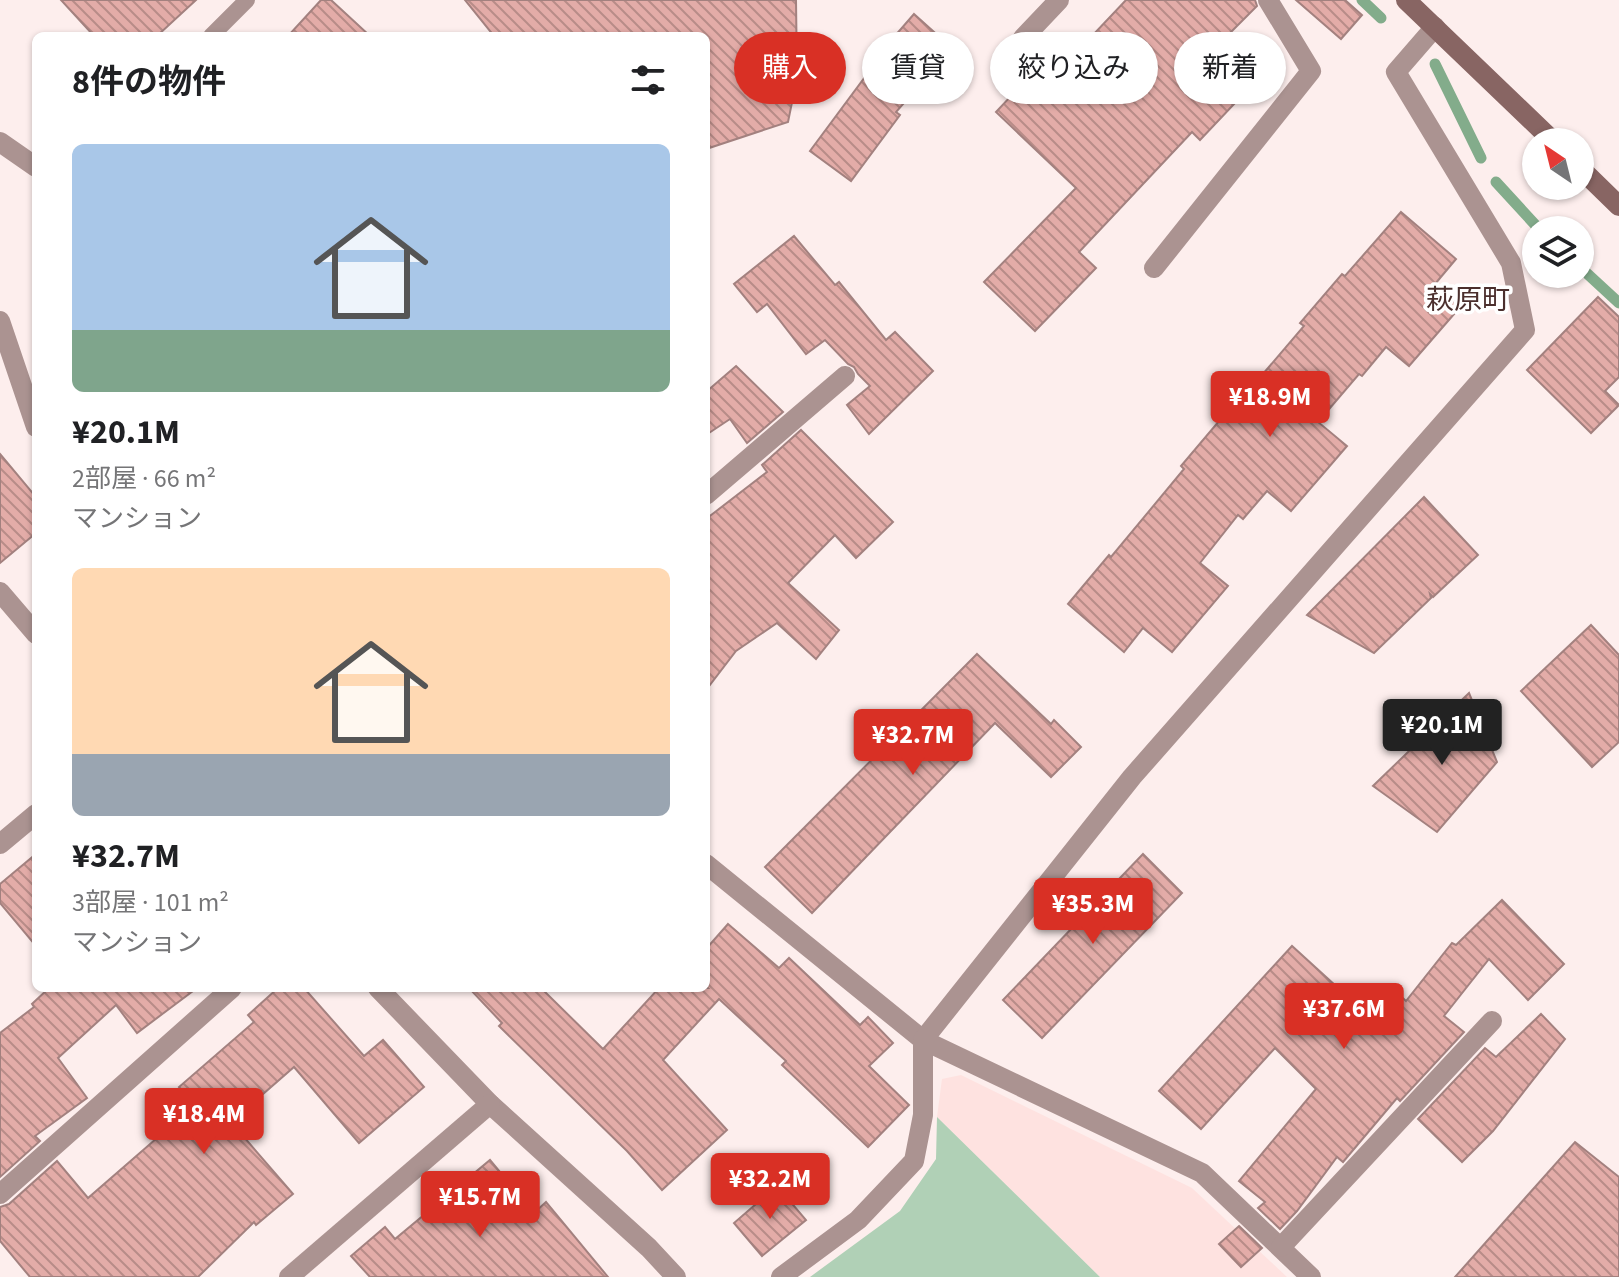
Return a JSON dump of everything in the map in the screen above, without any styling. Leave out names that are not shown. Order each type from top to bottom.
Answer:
[{"type":"main road","points":[[1406,0],[1540,128]]},
{"type":"main road","points":[[1594,182],[1619,206]]},
{"type":"street","points":[[1029,32],[1059,0]]},
{"type":"street","points":[[1154,268],[1311,71],[1268,0]]},
{"type":"street","points":[[781,1277],[858,1220],[914,1161],[923,1115],[923,1040],[1132,777],[1525,330],[1511,263],[1396,72],[1435,27]]},
{"type":"street","points":[[0,142],[32,164]]},
{"type":"street","points":[[0,321],[32,415]]},
{"type":"street","points":[[710,492],[845,376]]},
{"type":"street","points":[[0,592],[32,629]]},
{"type":"street","points":[[0,844],[32,817]]},
{"type":"street","points":[[710,867],[923,1040],[1202,1173],[1311,1277]]},
{"type":"street","points":[[0,1194],[227,992]]},
{"type":"street","points":[[382,992],[490,1104],[649,1248],[676,1277]]},
{"type":"street","points":[[1281,1247],[1492,1021]]},
{"type":"street","points":[[293,1276],[490,1104]]},
{"type":"lane","points":[[215,32],[247,0]]},
{"type":"shaded area","points":[[961,1075],[1192,1188],[1287,1277],[1100,1277],[937,1117],[942,1079]]},
{"type":"green space","points":[[937,1117],[1100,1277],[810,1277],[900,1211],[936,1159]]},
{"type":"building","points":[[61,0],[196,0],[161,32],[90,32]]},
{"type":"building","points":[[321,0],[331,0],[366,32],[292,32]]},
{"type":"building","points":[[465,0],[796,0],[796,32],[734,32],[734,104],[792,104],[788,122],[710,148],[710,32],[491,32]]},
{"type":"building","points":[[1126,0],[1255,0],[1257,6],[1231,32],[1174,32],[1174,104],[1234,104],[1200,140],[1192,132],[1079,252],[1096,268],[1035,331],[984,282],[1076,188],[996,112],[1004,104],[1158,104],[1158,32],[1096,32]]},
{"type":"building","points":[[1296,0],[1345,0],[1362,15],[1341,39]]},
{"type":"building","points":[[914,14],[934,32],[898,32]]},
{"type":"building","points":[[862,81],[862,104],[903,104],[896,112],[900,115],[851,181],[810,151]]},
{"type":"building","points":[[1401,212],[1456,259],[1435,284],[1461,306],[1409,366],[1386,347],[1318,422],[1347,446],[1291,511],[1267,491],[1243,519],[1238,515],[1200,563],[1228,586],[1172,652],[1143,628],[1124,652],[1068,604],[1184,469],[1181,466],[1225,414],[1227,416],[1304,326],[1300,323]]},
{"type":"building","points":[[794,236],[835,285],[839,282],[886,340],[895,332],[933,371],[869,434],[847,405],[870,386],[854,367],[825,340],[806,354],[767,304],[757,312],[734,284]]},
{"type":"building","points":[[1598,297],[1619,317],[1619,377],[1605,391],[1619,405],[1591,433],[1527,370]]},
{"type":"building","points":[[736,366],[783,412],[747,443],[730,419],[710,432],[710,389]]},
{"type":"building","points":[[801,430],[893,522],[856,558],[835,535],[788,583],[839,630],[816,659],[777,623],[736,651],[710,685],[710,516],[767,472],[762,465]]},
{"type":"building","points":[[0,454],[32,492],[32,536],[0,563]]},
{"type":"building","points":[[1424,497],[1478,555],[1433,597],[1430,594],[1431,598],[1374,653],[1307,615]]},
{"type":"building","points":[[1591,625],[1619,655],[1619,742],[1592,767],[1521,691]]},
{"type":"building","points":[[977,654],[1051,724],[1054,720],[1081,747],[1051,777],[995,723],[812,913],[765,867]]},
{"type":"building","points":[[1469,693],[1497,762],[1437,832],[1373,786]]},
{"type":"building","points":[[1143,854],[1182,893],[1042,1038],[1003,1000]]},
{"type":"building","points":[[32,857],[32,941],[0,903],[0,884]]},
{"type":"building","points":[[1502,900],[1564,964],[1528,1000],[1489,959],[1444,1016],[1464,1032],[1400,1101],[1397,1098],[1343,1162],[1337,1157],[1280,1229],[1258,1208],[1265,1202],[1239,1181],[1316,1089],[1275,1048],[1201,1129],[1159,1091],[1292,946],[1370,1017],[1394,990],[1406,1001],[1452,943],[1456,945]]},
{"type":"building","points":[[728,924],[779,968],[789,958],[860,1025],[868,1017],[893,1043],[869,1066],[909,1105],[868,1147],[782,1065],[786,1061],[719,999],[663,1060],[727,1130],[662,1190],[627,1151],[499,1026],[502,1023],[473,992],[545,992],[603,1049],[655,992],[710,992],[710,944]]},
{"type":"building","points":[[45,992],[192,992],[137,1033],[116,1005],[58,1058],[87,1098],[35,1136],[40,1141],[0,1177],[0,1033],[34,1007],[32,1004]]},
{"type":"building","points":[[274,992],[308,992],[364,1056],[383,1040],[424,1087],[359,1143],[294,1067],[231,1122],[293,1194],[256,1225],[254,1222],[198,1277],[30,1277],[0,1241],[0,1207],[9,1204],[57,1161],[88,1198],[195,1105],[179,1087],[254,1022],[248,1015]]},
{"type":"building","points":[[1541,1014],[1565,1039],[1493,1131],[1462,1162],[1418,1119],[1485,1048],[1496,1057]]},
{"type":"building","points":[[1575,1142],[1619,1177],[1619,1277],[1455,1277]]},
{"type":"building","points":[[490,1160],[534,1213],[546,1202],[608,1277],[370,1277],[351,1256],[385,1227],[395,1239]]},
{"type":"building","points":[[777,1186],[806,1220],[762,1256],[734,1223]]},
{"type":"building","points":[[1239,1226],[1262,1248],[1241,1267],[1219,1244]]},
{"type":"waterway","points":[[1362,0],[1381,18]]},
{"type":"waterway","points":[[1435,64],[1481,158]]},
{"type":"waterway","points":[[1496,182],[1527,216]]},
{"type":"waterway","points":[[1594,280],[1619,303]]},
{"type":"district","name":"萩原町","points":[[1468,299]]}]
